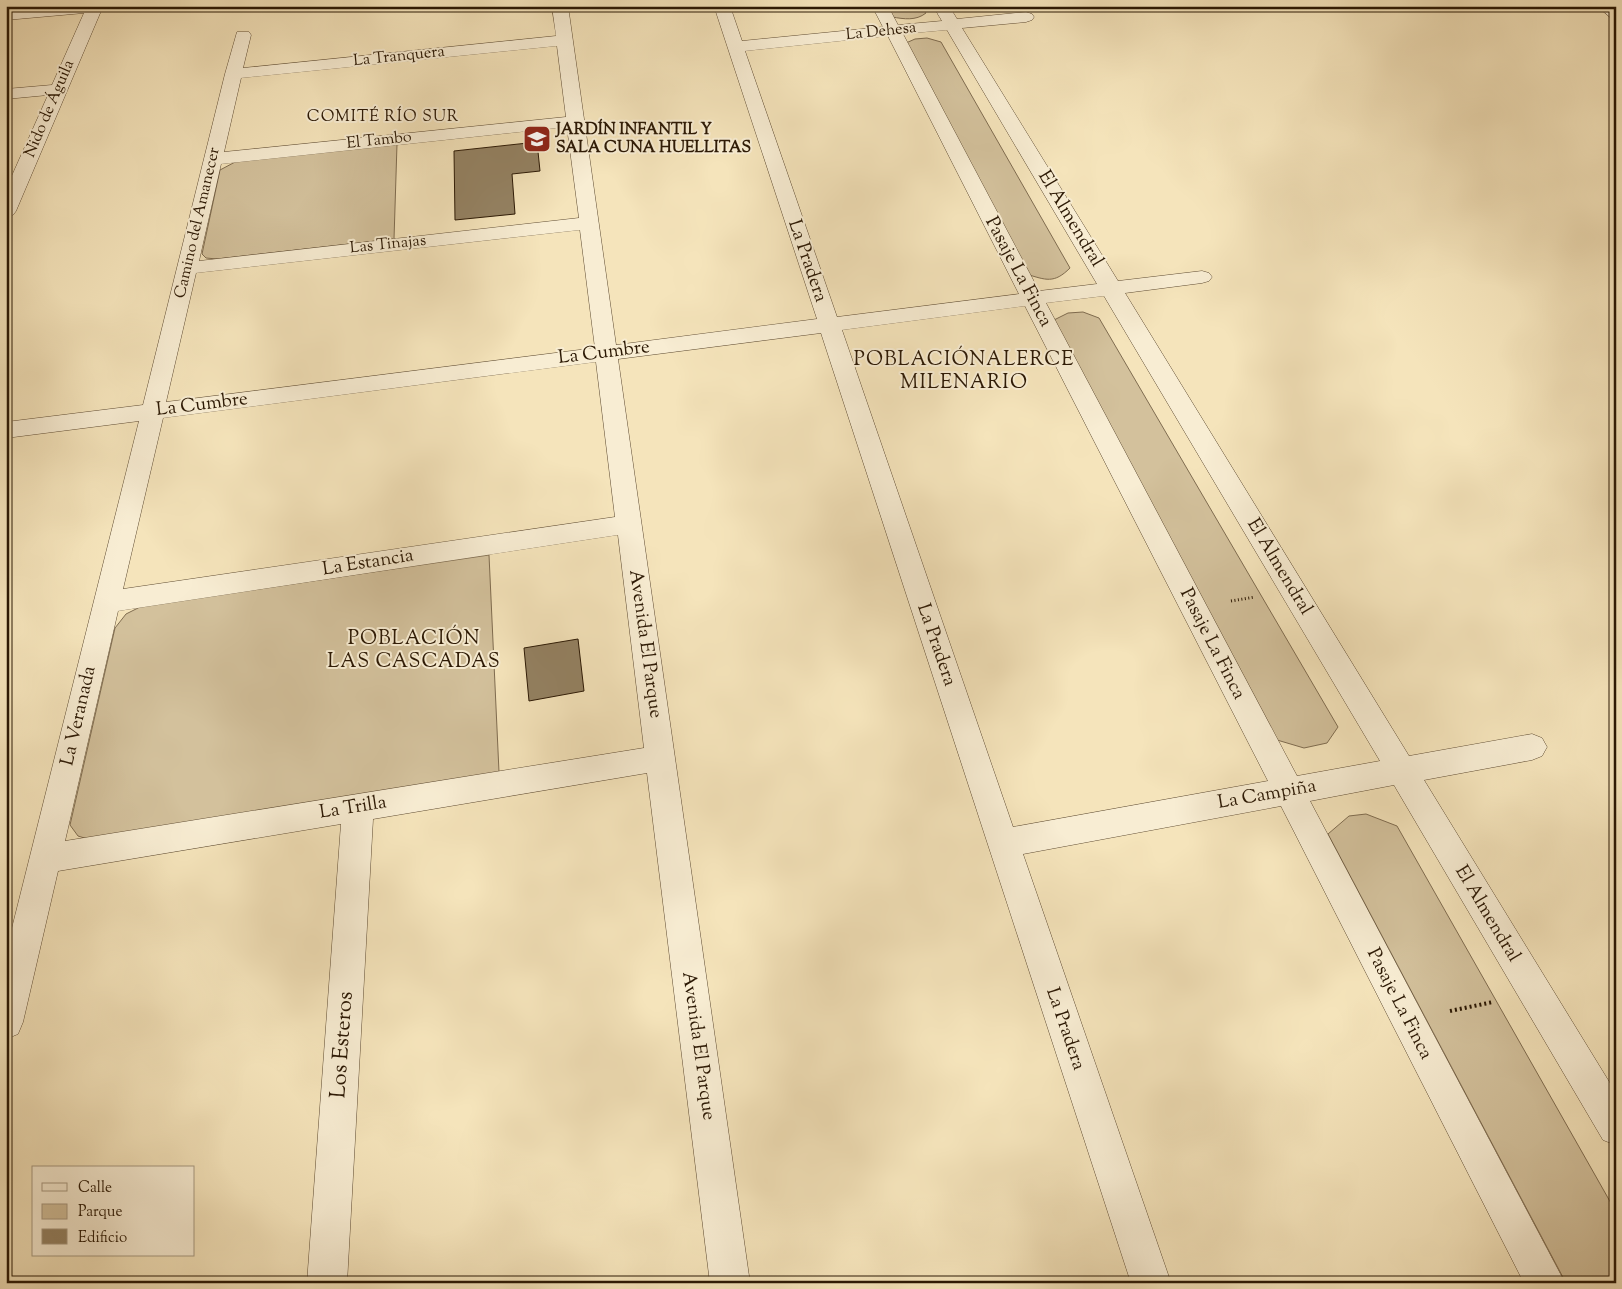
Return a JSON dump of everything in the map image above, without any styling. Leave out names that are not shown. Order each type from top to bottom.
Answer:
[{"type":"street","name":"Avenida El Parque","points":[[560,6],[730,1283]]},
{"type":"street","name":"La Pradera","points":[[722,6],[1151,1283]]},
{"type":"street","name":"Pasaje La Finca","points":[[880,6],[1545,1283]]},
{"type":"street","points":[[1605,6],[1616,14]]},
{"type":"street","points":[[6,15],[98,7]]},
{"type":"street","name":"Nido de Águila","points":[[6,211],[13,182],[98,7]]},
{"type":"street","name":"La Dehesa","points":[[736,46],[893,31],[947,15],[1026,17]]},
{"type":"street","name":"El Almendral","points":[[947,15],[1616,1127]]},
{"type":"street","name":"Camino del Amanecer","points":[[153,411],[242,36]]},
{"type":"street","name":"La Tranquera","points":[[233,74],[564,40]]},
{"type":"street","points":[[6,94],[59,89]]},
{"type":"street","name":"El Tambo","points":[[213,159],[575,120]]},
{"type":"street","name":"Las Tinajas","points":[[187,268],[589,223]]},
{"type":"street","name":"La Cumbre","points":[[6,430],[1202,277]]},
{"type":"street","name":"La Veranada","points":[[6,1022],[153,411]]},
{"type":"street","name":"La Estancia","points":[[107,602],[629,524]]},
{"type":"street","name":"La Campiña","points":[[1003,844],[1532,747]]},
{"type":"street","name":"La Trilla","points":[[45,859],[660,758]]},
{"type":"street","name":"Los Esteros","points":[[327,1283],[358,807]]},
{"type":"path","points":[[1194,608],[1293,591]]},
{"type":"path","points":[[1408,1020],[1536,993]]},
{"type":"green space","points":[[887,6],[922,6],[926,13],[914,18],[892,17]]},
{"type":"green space","points":[[927,38],[941,42],[1070,268],[1059,277],[1044,279],[1026,274],[906,43],[915,39]]},
{"type":"green space","points":[[397,144],[394,239],[217,259],[206,258],[202,254],[220,170],[237,161]]},
{"type":"green space","points":[[1083,312],[1099,318],[1338,727],[1327,743],[1304,748],[1277,740],[1052,321],[1068,313]]},
{"type":"green space","points":[[489,555],[499,772],[94,841],[78,836],[70,825],[115,628],[126,614],[142,606]]},
{"type":"green space","points":[[1366,814],[1397,826],[1616,1212],[1616,1283],[1566,1283],[1328,834],[1349,816]]},
{"type":"building","points":[[537,142],[540,171],[512,174],[515,214],[455,220],[454,151]]},
{"type":"building","points":[[578,639],[584,691],[529,701],[524,648]]},
{"type":"place","name":"JARDÍN INFANTIL Y SALA CUNA HUELLITAS","points":[[537,139]]},
{"type":"district","name":"COMITÉ RÍO SUR","points":[[383,117]]},
{"type":"district","name":"POBLACIÓNALERCE MILENARIO","points":[[964,372]]},
{"type":"district","name":"POBLACIÓN LAS CASCADAS","points":[[414,650]]}]
